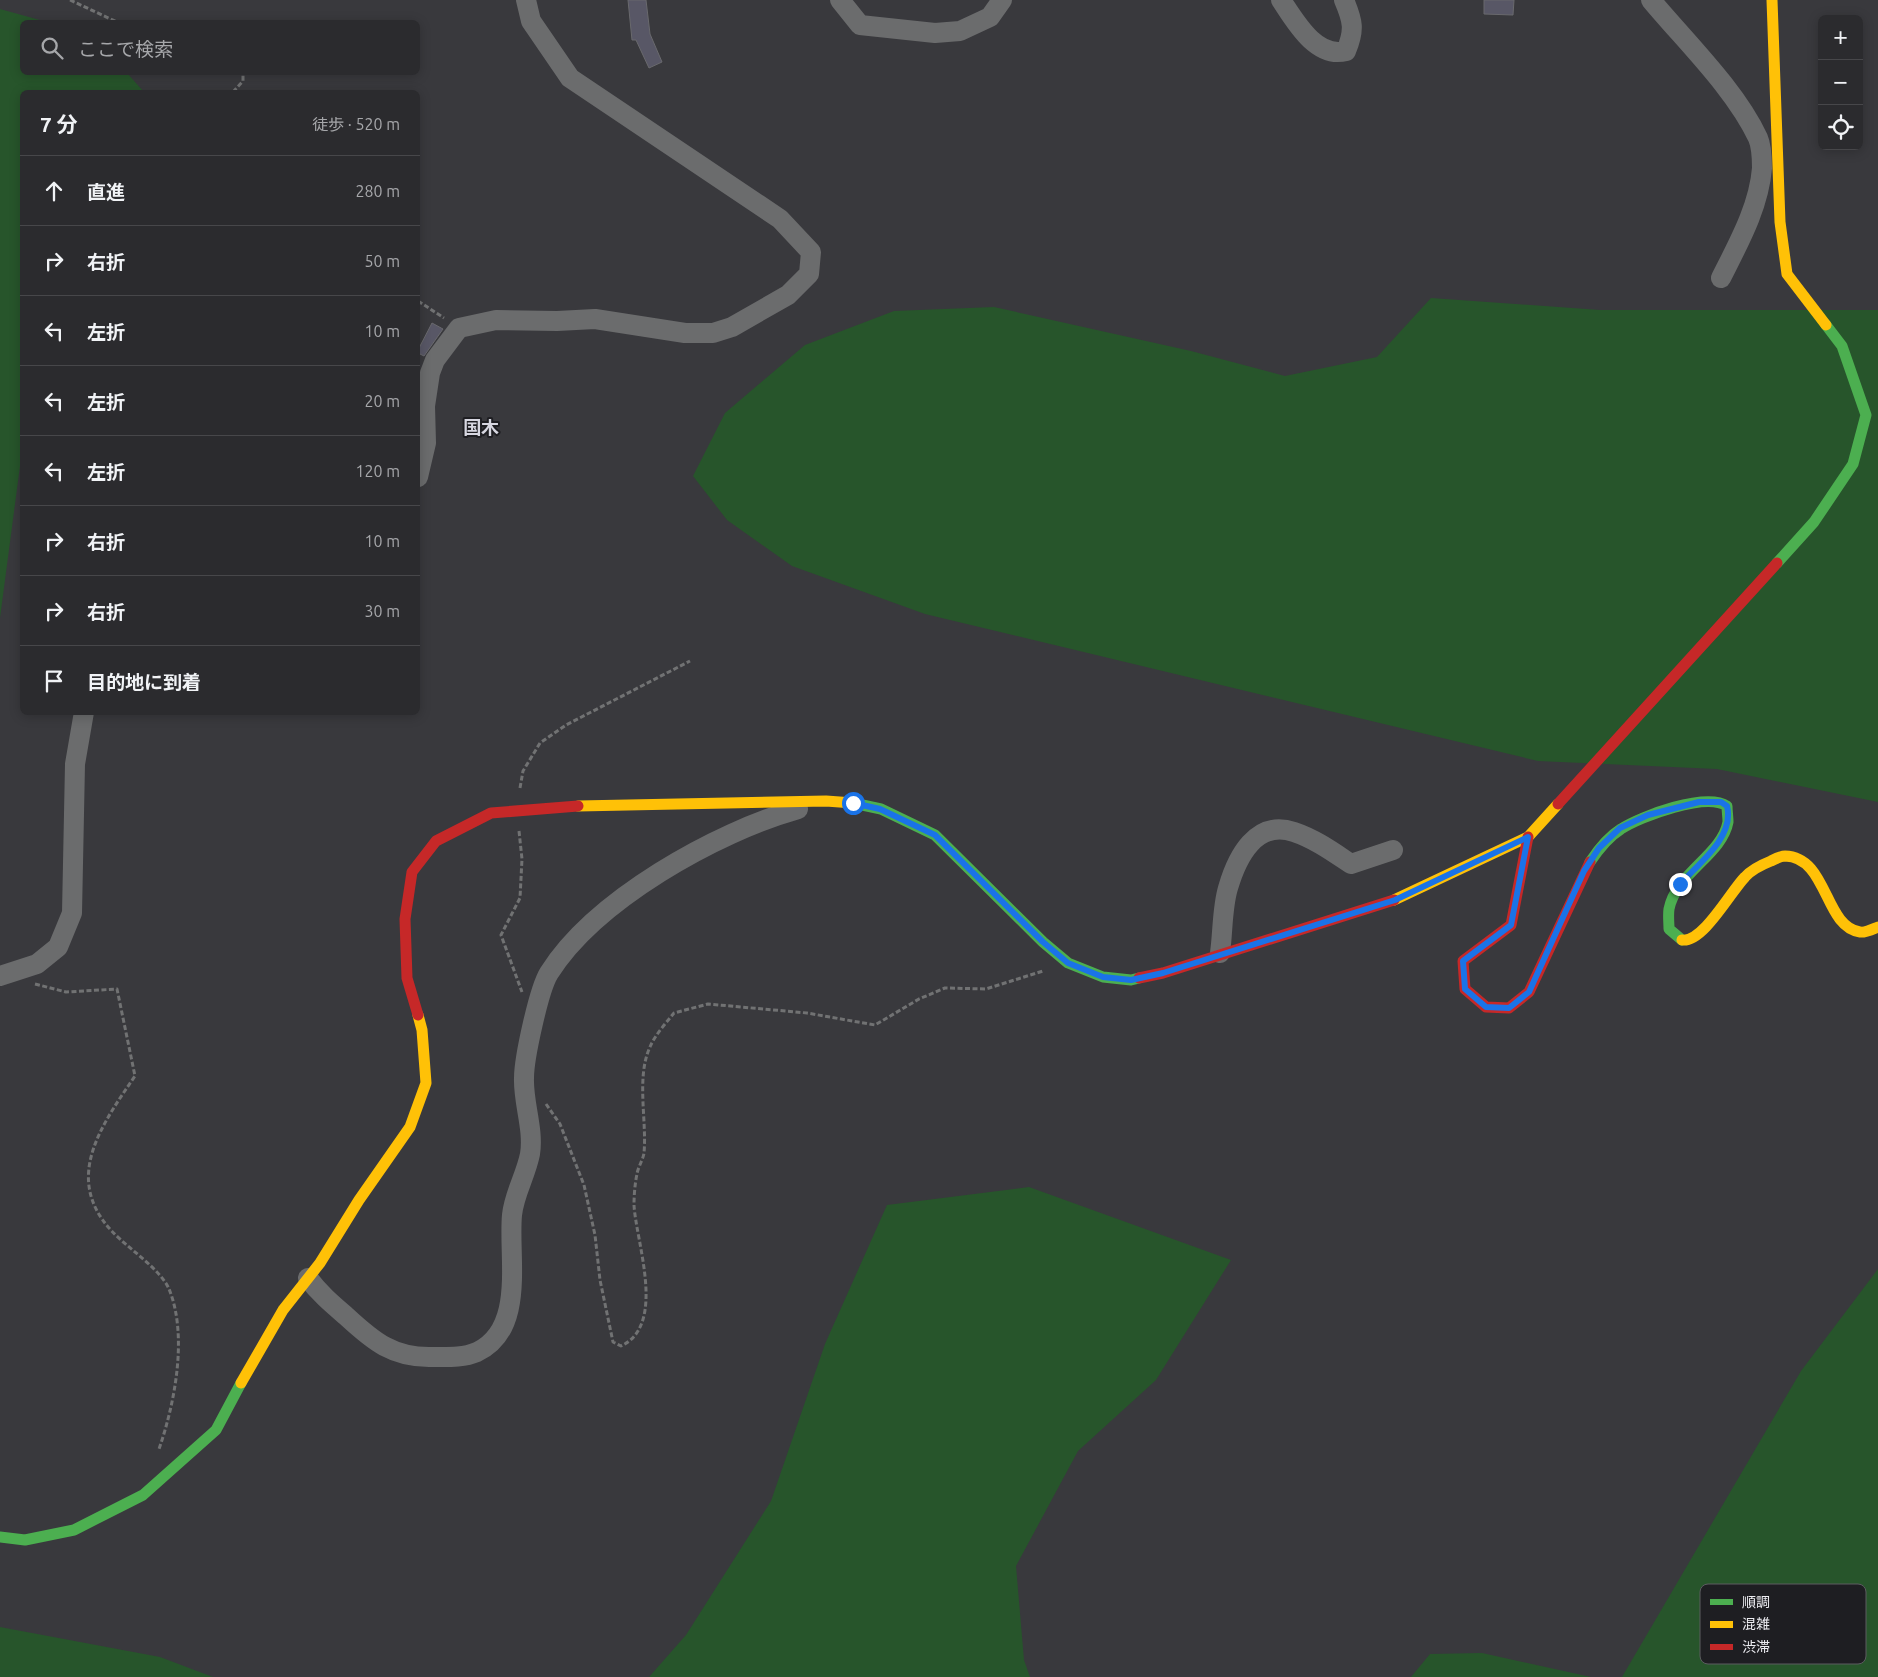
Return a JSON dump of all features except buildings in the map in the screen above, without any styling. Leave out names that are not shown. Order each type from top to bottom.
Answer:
[{"type":"street","points":[[420,468],[426,443],[425,406],[430,373],[435,360],[459,328],[496,320],[557,321],[595,319],[685,333],[712,333],[732,327],[788,295],[810,274],[811,252],[780,218],[570,78],[531,21],[526,0]]},
{"type":"street","points":[[840,0],[860,25],[935,34],[960,31],[990,17],[1002,0]]},
{"type":"street","points":[[1281,0],[1300,27],[1321,48],[1336,54],[1346,51],[1353,34],[1351,17],[1344,0]]},
{"type":"street","points":[[1650,0],[1737,102],[1759,140],[1762,168],[1754,205],[1742,236],[1721,278]]},
{"type":"street","points":[[0,1537],[25,1540],[74,1530],[144,1494],[216,1430],[260,1348],[283,1310],[320,1263],[359,1200],[410,1126],[426,1083],[422,1030],[407,978],[405,919],[412,872],[436,841],[491,813],[555,806],[753,804],[826,801],[853,803],[880,809],[935,835],[1029,929],[1068,963],[1103,977],[1131,980],[1182,967],[1220,953],[1395,900],[1528,837],[1814,522],[1853,464],[1866,415],[1842,346],[1786,274],[1780,222],[1772,0]]},
{"type":"street","points":[[8,974],[37,964],[58,947],[72,913],[75,764],[83,715]]},
{"type":"street","points":[[308,1278],[320,1294],[375,1343],[391,1351],[420,1358],[461,1356],[478,1351],[492,1339],[498,1333],[505,1320],[510,1302],[512,1213],[530,1154],[531,1134],[524,1079],[526,1052],[548,975],[568,948],[628,892],[662,870],[746,826],[826,801]]},
{"type":"street","points":[[1528,837],[1511,925],[1463,961],[1465,989],[1486,1007],[1509,1008],[1529,992],[1584,871],[1599,848],[1620,828],[1648,815],[1699,802],[1721,802],[1727,806],[1728,824],[1719,840],[1680,884],[1669,903],[1667,915],[1669,929],[1684,940],[1694,938],[1707,926],[1724,899],[1751,870],[1765,861],[1786,856],[1806,864],[1823,884],[1840,921],[1850,929],[1860,932],[1878,927]]},
{"type":"street","points":[[1220,953],[1228,889],[1246,845],[1262,833],[1278,830],[1293,831],[1315,841],[1351,864],[1393,850]]},
{"type":"path","points":[[70,0],[114,20]]},
{"type":"path","points":[[235,90],[243,81],[243,75]]},
{"type":"path","points":[[420,302],[459,328]]},
{"type":"path","points":[[524,1079],[540,1096],[560,1124],[584,1185],[595,1235],[600,1280],[613,1342],[621,1346],[632,1341],[638,1332],[647,1297],[644,1256],[634,1205],[637,1174],[644,1153],[642,1110],[644,1078],[650,1047],[674,1013],[708,1004],[807,1013],[875,1025],[919,999],[945,988],[986,989],[1068,963]]},
{"type":"path","points":[[8,974],[40,987],[66,992],[117,989],[135,1076],[105,1119],[90,1154],[88,1181],[92,1199],[109,1229],[150,1266],[168,1287],[178,1319],[176,1376],[172,1405],[159,1450]]},
{"type":"green space","points":[[0,9],[40,20],[20,20],[20,75],[129,75],[142,90],[20,90],[20,466],[0,618]]},
{"type":"green space","points":[[1431,298],[1600,310],[1878,310],[1878,802],[1717,769],[1538,761],[925,614],[792,566],[727,520],[693,476],[725,413],[805,345],[894,311],[994,307],[1191,351],[1285,376],[1377,357]]},
{"type":"green space","points":[[1029,1187],[1231,1260],[1156,1380],[1078,1451],[1016,1566],[1024,1660],[1030,1677],[649,1677],[686,1635],[771,1501],[825,1344],[887,1205]]},
{"type":"green space","points":[[1878,1269],[1878,1677],[1622,1677],[1801,1371]]},
{"type":"green space","points":[[0,1627],[160,1657],[213,1677],[0,1677]]},
{"type":"green space","points":[[1482,1653],[1591,1677],[1411,1677],[1430,1654]]},
{"type":"traffic: fast","points":[[1777,563],[1814,522],[1853,464],[1866,415],[1842,346],[1826,325]]},
{"type":"traffic: fast","points":[[1590,862],[1612,836],[1621,829],[1643,818],[1674,807],[1690,804],[1717,802],[1727,806],[1728,822],[1724,834],[1709,855],[1689,874],[1673,896],[1669,909],[1669,929],[1682,940]]},
{"type":"traffic: fast","points":[[853,803],[881,809],[935,835],[1043,942],[1068,963],[1103,977],[1131,980],[1139,978]]},
{"type":"traffic: fast","points":[[0,1537],[25,1540],[74,1530],[143,1495],[216,1430],[241,1383]]},
{"type":"traffic: slow","points":[[1772,0],[1780,222],[1787,274],[1826,325]]},
{"type":"traffic: slow","points":[[578,806],[826,801],[853,803]]},
{"type":"traffic: slow","points":[[1394,900],[1528,837],[1558,804]]},
{"type":"traffic: slow","points":[[1682,940],[1690,939],[1699,933],[1751,872],[1764,864],[1785,856],[1799,859],[1810,868],[1839,918],[1848,927],[1860,932],[1878,927]]},
{"type":"traffic: slow","points":[[241,1383],[283,1310],[320,1263],[359,1200],[410,1127],[426,1083],[422,1030],[418,1015]]},
{"type":"traffic: jam","points":[[1558,804],[1777,563]]},
{"type":"traffic: jam","points":[[418,1015],[407,978],[405,919],[412,872],[436,841],[491,813],[578,806]]},
{"type":"traffic: jam","points":[[1528,837],[1511,925],[1463,961],[1465,989],[1486,1007],[1509,1008],[1529,992],[1590,862]]},
{"type":"traffic: jam","points":[[1139,978],[1163,973],[1394,900]]},
{"type":"district","name":"国木","points":[[481,428]]},
{"type":"route","points":[[853,803],[880,809],[908,820],[935,835],[1043,942],[1068,963],[1103,977],[1131,980],[1163,973],[1220,953],[1395,900],[1528,837],[1511,925],[1463,961],[1465,989],[1486,1007],[1509,1008],[1529,992],[1584,871],[1599,848],[1620,828],[1648,815],[1699,802],[1721,802],[1727,806],[1729,813],[1728,824],[1719,840],[1680,884]]}]
